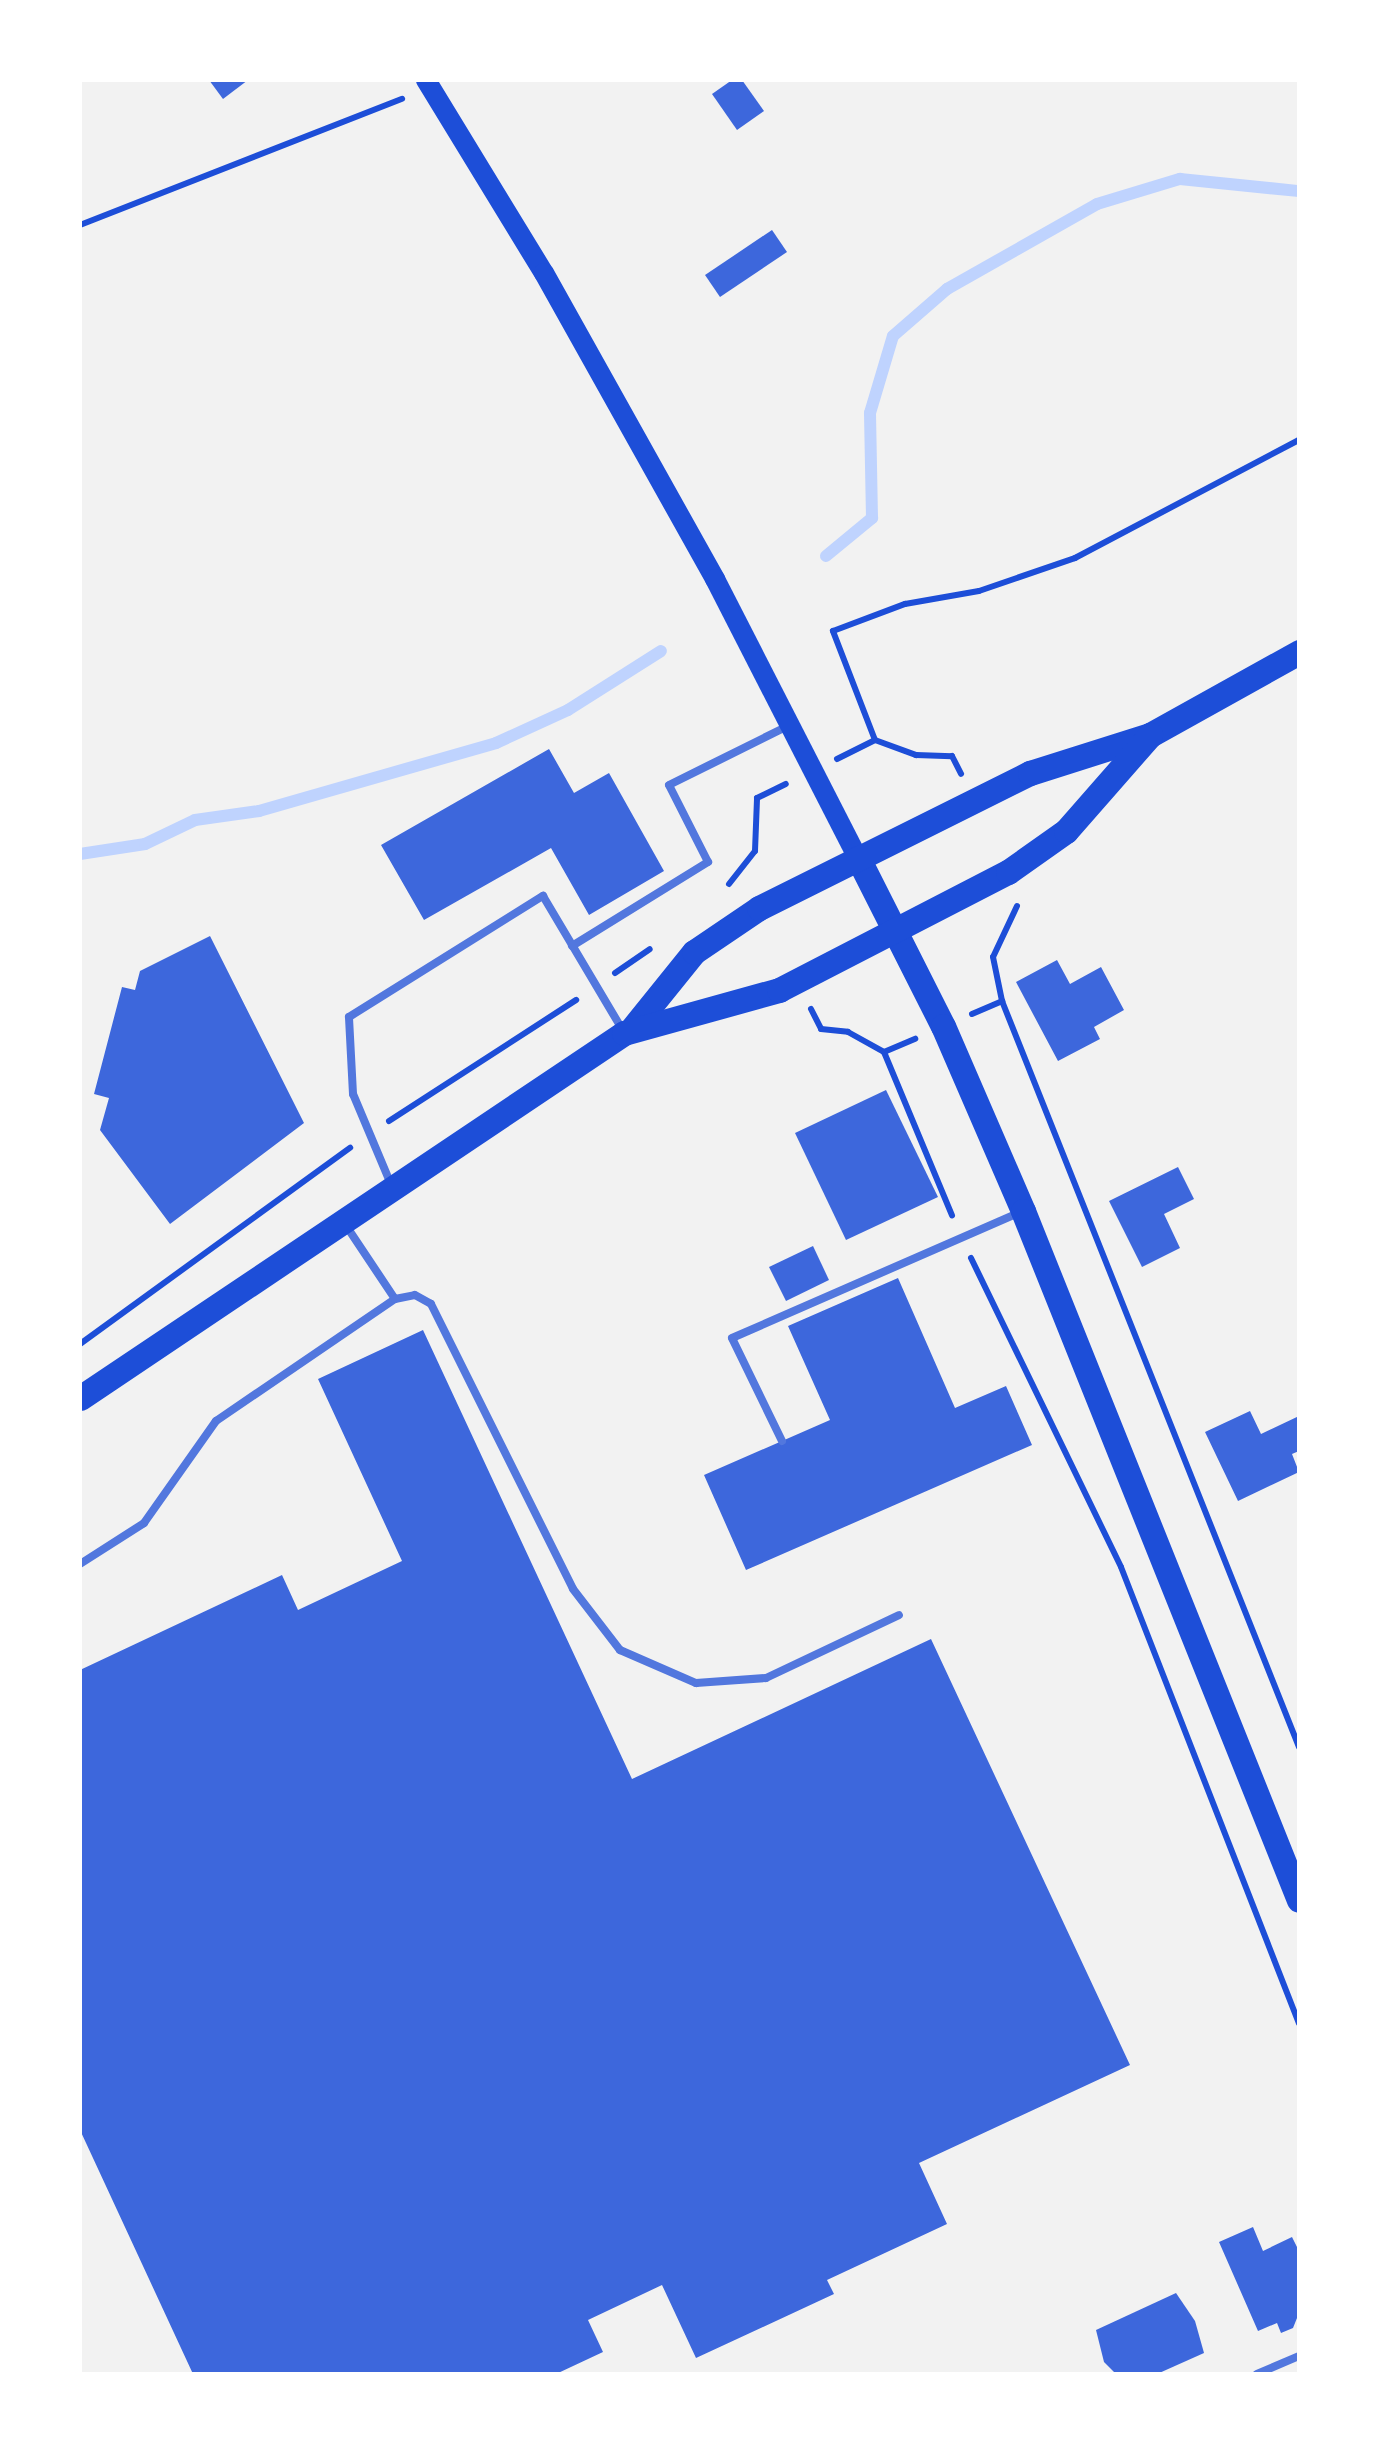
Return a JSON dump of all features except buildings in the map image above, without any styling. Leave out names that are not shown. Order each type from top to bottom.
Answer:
[{"type":"main road","points":[[429,84],[544,273],[791,724],[894,931],[1023,1211],[1299,1900]]},
{"type":"main road","points":[[80,1398],[392,1186],[628,1032],[694,952],[760,908],[1030,773],[1150,735],[1299,652]]},
{"type":"main road","points":[[628,1032],[741,1005],[1008,872],[1066,831],[1150,735]]},
{"type":"lane","points":[[572,946],[708,862],[669,785],[791,724]]},
{"type":"lane","points":[[392,1186],[367,1136],[353,1094],[349,1017],[544,896],[628,1032]]},
{"type":"lane","points":[[782,1441],[732,1338],[1023,1211]]},
{"type":"lane","points":[[342,1220],[395,1300]]},
{"type":"lane","points":[[80,1564],[144,1523],[216,1421],[395,1300],[415,1295],[430,1304],[573,1590],[620,1650],[696,1682],[766,1678],[899,1615]]},
{"type":"lane","points":[[1257,2374],[1299,2356]]},
{"type":"path","points":[[80,225],[429,84]]},
{"type":"path","points":[[952,756],[916,755],[875,740],[833,631],[904,604],[979,591],[1075,558],[1299,440]]},
{"type":"path","points":[[716,896],[755,851],[757,798]]},
{"type":"path","points":[[1021,900],[1003,923],[993,956],[1002,1001],[1299,1746]]},
{"type":"path","points":[[80,1344],[367,1136],[659,942]]},
{"type":"path","points":[[820,1029],[848,1032],[884,1052],[962,1239],[1122,1568],[1299,2024]]},
{"type":"waterway","points":[[826,556],[872,518],[870,413],[893,336],[947,289],[1097,204],[1180,179],[1299,191]]},
{"type":"waterway","points":[[80,854],[145,844],[195,820],[259,811],[496,743],[568,710],[661,651]]}]
